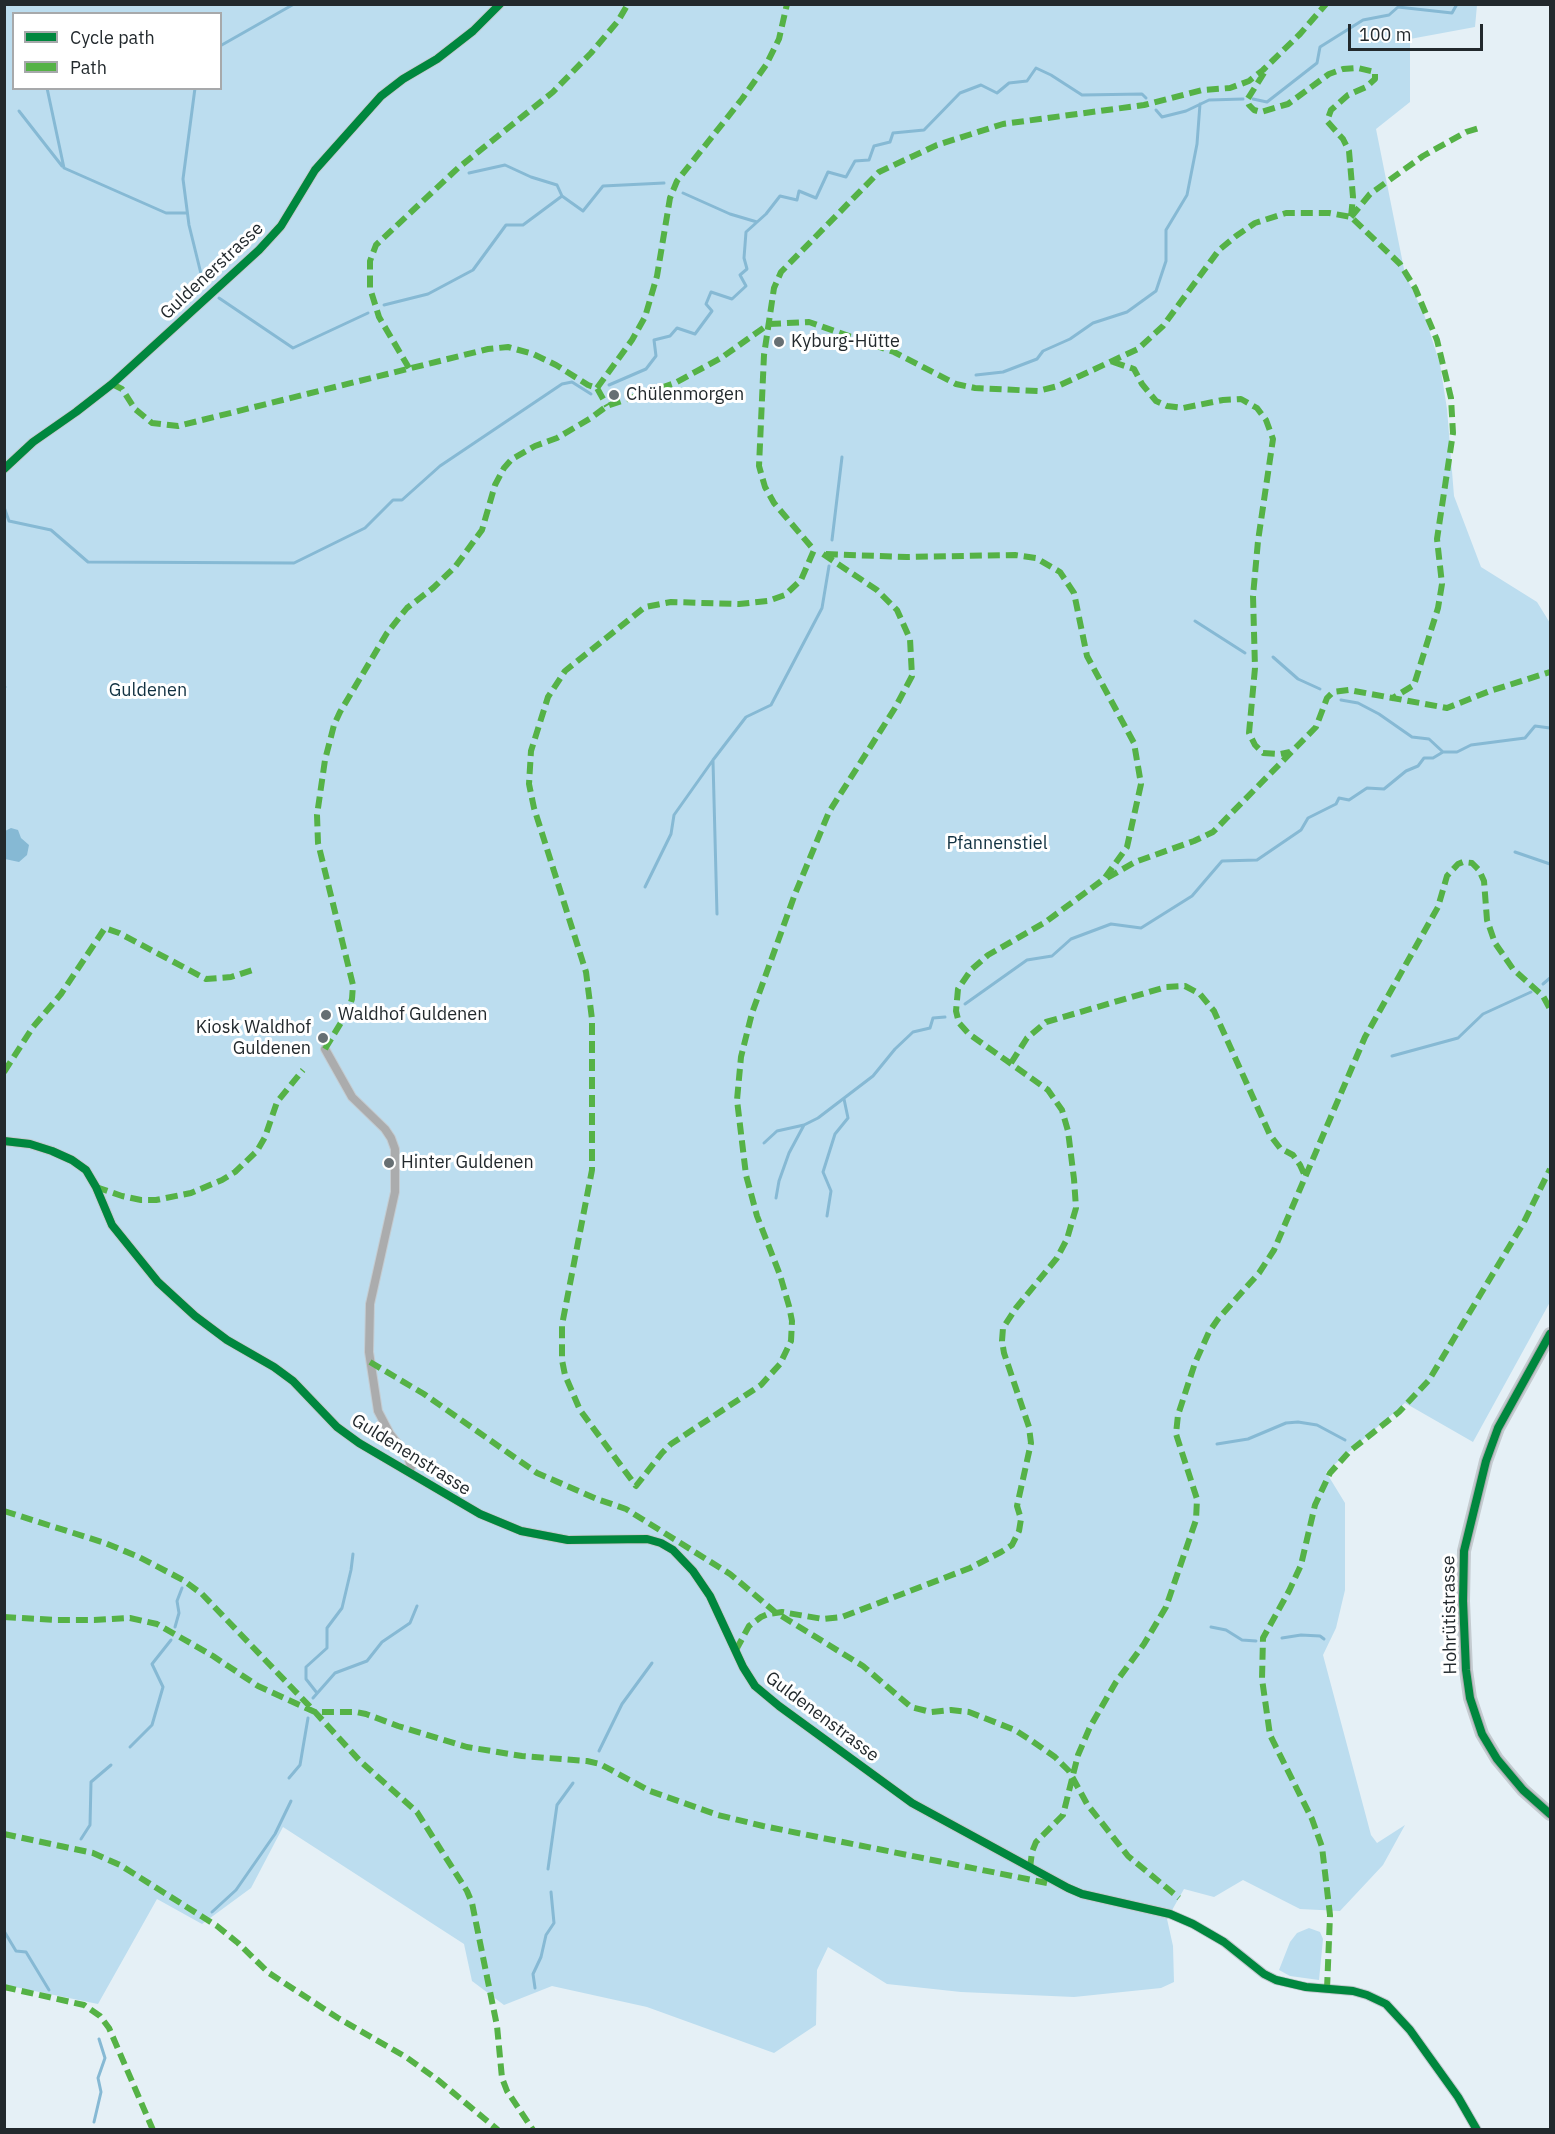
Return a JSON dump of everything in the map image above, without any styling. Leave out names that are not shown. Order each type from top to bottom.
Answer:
[{"type":"main road","name":"Hohrütistrasse","points":[[1551,1334],[1498,1428],[1486,1461],[1464,1551],[1463,1601],[1466,1670],[1470,1698],[1482,1734],[1497,1759],[1523,1790],[1551,1814]]},
{"type":"street","name":"Guldenerstrasse","points":[[4,469],[33,442],[112,384],[259,250],[281,226],[315,170],[371,105],[392,86],[437,59],[473,31],[500,4]]},
{"type":"street","points":[[325,1050],[352,1096],[385,1129],[395,1149],[395,1192],[370,1304],[369,1352],[378,1411],[390,1434],[408,1457],[410,1471]]},
{"type":"street","name":"Guldenenstrasse","points":[[4,1141],[30,1144],[52,1151],[72,1160],[86,1170],[112,1225],[158,1282],[203,1322],[293,1382],[337,1427],[441,1492],[480,1514],[521,1531],[568,1540],[647,1539],[668,1546],[685,1561],[710,1596],[743,1667],[755,1686],[912,1803],[1068,1888],[1082,1894],[1170,1914],[1193,1924],[1224,1942],[1264,1974],[1276,1980],[1306,1987],[1353,1991],[1378,2000],[1395,2013],[1410,2030],[1458,2097],[1477,2130]]},
{"type":"green space","name":"Pfannenstiel","points":[[5,5],[1477,5],[1475,27],[1410,39],[1410,102],[1376,129],[1405,274],[1424,314],[1440,364],[1447,409],[1454,496],[1481,567],[1537,602],[1550,623],[1550,1302],[1473,1442],[1405,1403],[1326,1472],[1345,1503],[1345,1590],[1336,1628],[1323,1655],[1371,1835],[1377,1843],[1405,1825],[1383,1865],[1340,1911],[1300,1909],[1243,1880],[1214,1897],[1184,1889],[1167,1919],[1173,1946],[1174,1982],[1161,1988],[1074,1997],[961,1992],[887,1984],[828,1947],[817,1970],[816,2025],[774,2053],[647,2007],[552,1986],[504,2005],[472,1981],[464,1944],[283,1827],[251,1888],[202,1924],[157,1899],[98,2004],[5,1985]]},
{"type":"green space","points":[[1309,1928],[1320,1932],[1323,1939],[1319,1980],[1290,1976],[1279,1970],[1290,1942],[1297,1933]]},
{"type":"shaded area","points":[[11,828],[18,830],[21,838],[29,845],[27,855],[19,862],[5,859],[5,831]]},
{"type":"waterway","points":[[222,45],[294,4]]},
{"type":"waterway","points":[[1253,99],[1267,102],[1317,63],[1320,47],[1363,20],[1389,15],[1398,7],[1452,13],[1457,4]]},
{"type":"waterway","points":[[609,385],[646,369],[656,356],[654,340],[670,336],[677,328],[695,334],[712,311],[706,304],[711,292],[732,299],[746,286],[740,275],[747,269],[744,258],[746,232],[766,214],[780,196],[797,200],[799,191],[816,198],[828,172],[846,177],[855,161],[869,160],[874,146],[890,142],[893,133],[924,130],[960,93],[981,85],[997,93],[1009,83],[1027,81],[1036,68],[1082,95],[1142,94],[1146,98]]},
{"type":"waterway","points":[[47,90],[64,168],[166,213],[187,213]]},
{"type":"waterway","points":[[195,90],[183,179],[189,225],[204,286]]},
{"type":"waterway","points":[[1156,110],[1162,117],[1186,111],[1209,100],[1243,99]]},
{"type":"waterway","points":[[976,375],[1003,372],[1037,359],[1043,351],[1070,339],[1093,323],[1127,312],[1156,291],[1166,261],[1166,230],[1187,195],[1197,144],[1200,104]]},
{"type":"waterway","points":[[19,111],[62,166]]},
{"type":"waterway","points":[[469,173],[505,165],[531,177],[557,185],[562,196],[583,211],[603,186],[664,183]]},
{"type":"waterway","points":[[683,193],[730,214],[757,222]]},
{"type":"waterway","points":[[384,305],[428,294],[473,270],[506,225],[523,225],[562,196]]},
{"type":"waterway","points":[[219,298],[293,348],[368,313]]},
{"type":"waterway","points":[[4,507],[9,521],[51,530],[88,562],[294,563],[365,528],[393,500],[402,500],[440,466],[562,384],[572,382],[591,394]]},
{"type":"waterway","points":[[832,540],[842,457]]},
{"type":"waterway","points":[[645,887],[671,834],[674,815],[746,717],[771,705],[822,608],[829,566]]},
{"type":"waterway","points":[[1195,621],[1245,653]]},
{"type":"waterway","points":[[1273,657],[1298,679],[1320,689]]},
{"type":"waterway","points":[[1341,700],[1358,703],[1379,714],[1412,737],[1429,739],[1443,752]]},
{"type":"waterway","points":[[965,1004],[1027,960],[1052,956],[1071,939],[1111,924],[1141,928],[1192,896],[1222,861],[1257,860],[1301,830],[1308,818],[1336,804],[1339,798],[1349,800],[1367,788],[1384,789],[1406,771],[1418,766],[1424,758],[1433,758],[1443,752],[1457,752],[1471,745],[1525,738],[1535,726],[1550,728]]},
{"type":"waterway","points":[[713,761],[717,914]]},
{"type":"waterway","points":[[1515,852],[1550,864]]},
{"type":"waterway","points":[[1543,984],[1550,978]]},
{"type":"waterway","points":[[1392,1056],[1458,1038],[1483,1014],[1531,992]]},
{"type":"waterway","points":[[776,1198],[779,1181],[789,1153],[804,1125],[818,1118],[873,1076],[895,1049],[913,1032],[930,1028],[933,1018],[945,1017]]},
{"type":"waterway","points":[[827,1216],[831,1191],[823,1172],[835,1134],[848,1118],[844,1099]]},
{"type":"waterway","points":[[764,1143],[777,1131],[804,1125]]},
{"type":"waterway","points":[[1217,1444],[1248,1439],[1286,1423],[1298,1422],[1317,1425],[1345,1440]]},
{"type":"waterway","points":[[317,1693],[306,1679],[306,1667],[327,1648],[327,1628],[342,1608],[353,1554]]},
{"type":"waterway","points":[[175,1627],[179,1613],[177,1601],[182,1588]]},
{"type":"waterway","points":[[313,1698],[335,1673],[367,1661],[382,1642],[410,1623],[417,1606]]},
{"type":"waterway","points":[[1211,1627],[1226,1630],[1242,1640],[1256,1641]]},
{"type":"waterway","points":[[1282,1638],[1301,1635],[1320,1636],[1324,1639]]},
{"type":"waterway","points":[[130,1747],[152,1725],[163,1687],[152,1664],[171,1640]]},
{"type":"waterway","points":[[599,1751],[622,1704],[652,1663]]},
{"type":"waterway","points":[[289,1778],[300,1765],[308,1718]]},
{"type":"waterway","points":[[81,1839],[90,1825],[91,1782],[111,1765]]},
{"type":"waterway","points":[[548,1869],[557,1805],[573,1783]]},
{"type":"waterway","points":[[212,1912],[236,1890],[275,1834],[291,1801]]},
{"type":"waterway","points":[[535,1988],[533,1974],[541,1957],[546,1935],[554,1923],[551,1892]]},
{"type":"waterway","points":[[4,1931],[16,1951],[26,1952],[49,1990]]},
{"type":"waterway","points":[[94,2122],[101,2092],[98,2078],[105,2058],[99,2039]]},
{"type":"marked path","points":[[409,368],[379,317],[370,288],[370,261],[376,245],[458,168],[553,92],[591,53],[618,21],[628,4]]},
{"type":"marked path","points":[[597,388],[632,340],[645,317],[657,276],[670,198],[677,181],[766,65],[779,39],[787,4]]},
{"type":"marked path","points":[[823,554],[877,590],[897,610],[910,639],[912,676],[895,708],[829,812],[795,894],[752,1013],[741,1057],[737,1100],[746,1175],[757,1216],[780,1275],[789,1306],[792,1321],[791,1341],[780,1364],[761,1385],[671,1444],[636,1486],[580,1410],[565,1375],[562,1360],[562,1325],[592,1170],[592,1019],[586,972],[534,808],[529,784],[531,751],[548,697],[565,671],[645,607],[671,602],[739,604],[768,601],[785,595],[801,580],[814,550],[774,503],[765,487],[759,466],[764,355],[774,288],[781,272],[879,172],[937,145],[1003,124],[1144,105],[1202,90],[1230,88],[1249,81],[1300,34],[1326,4]]},
{"type":"marked path","points":[[1264,73],[1247,100],[1254,110],[1261,112],[1288,104],[1329,74],[1343,69],[1358,68],[1375,72],[1375,79],[1366,87],[1348,95],[1331,110],[1327,121],[1343,139],[1349,151],[1353,197],[1351,217]]},
{"type":"marked path","points":[[1351,217],[1370,194],[1423,156],[1466,132],[1479,128]]},
{"type":"marked path","points":[[769,324],[809,322],[894,352],[956,384],[975,388],[1038,391],[1058,386],[1138,349],[1163,326],[1219,250],[1255,223],[1286,213],[1329,213],[1351,217],[1400,264],[1415,288],[1437,340],[1451,398],[1453,433],[1437,539],[1442,584],[1438,608],[1414,685],[1391,699]]},
{"type":"marked path","points":[[325,1049],[348,1011],[353,985],[318,843],[317,815],[325,760],[334,725],[340,712],[387,633],[407,608],[455,567],[482,530],[495,485],[512,459],[535,446],[557,438],[607,406],[675,383],[721,358],[769,324]]},
{"type":"marked path","points":[[112,384],[122,389],[135,409],[152,423],[178,426],[488,349],[508,347],[533,354],[597,388],[607,406]]},
{"type":"marked path","points":[[1113,362],[1134,369],[1142,384],[1156,401],[1167,406],[1183,408],[1241,399],[1257,408],[1266,420],[1273,439],[1258,541],[1253,596],[1255,668],[1249,733],[1255,745],[1263,753],[1290,752]]},
{"type":"marked path","points":[[736,1650],[749,1626],[768,1614],[782,1612],[823,1619],[842,1617],[970,1568],[1012,1545],[1019,1531],[1021,1519],[1017,1506],[1031,1443],[1029,1427],[1004,1353],[1003,1328],[1016,1308],[1057,1258],[1067,1239],[1076,1208],[1074,1179],[1068,1131],[1062,1110],[1048,1090],[969,1034],[959,1023],[956,1011],[958,989],[971,970],[988,955],[1044,923],[1104,879],[1127,847],[1141,784],[1134,743],[1087,656],[1074,593],[1060,572],[1036,558],[1015,555],[907,557],[823,554]]},
{"type":"marked path","points":[[1107,878],[1135,862],[1213,832],[1316,727],[1327,698],[1333,692],[1349,690],[1447,708],[1490,691],[1550,672]]},
{"type":"marked path","points":[[1030,1868],[1036,1842],[1063,1815],[1078,1755],[1090,1727],[1116,1682],[1144,1644],[1166,1607],[1196,1520],[1197,1499],[1176,1434],[1178,1415],[1195,1363],[1209,1332],[1218,1319],[1259,1273],[1274,1250],[1365,1037],[1438,907],[1447,876],[1458,864],[1472,863],[1479,870],[1484,881],[1487,920],[1495,943],[1513,969],[1543,996],[1550,1009]]},
{"type":"marked path","points":[[4,1072],[33,1027],[61,994],[105,928],[119,933],[206,979],[231,977],[256,969]]},
{"type":"marked path","points":[[1011,1063],[1027,1038],[1046,1022],[1166,987],[1185,986],[1200,994],[1214,1011],[1270,1135],[1280,1148],[1293,1155],[1306,1178]]},
{"type":"marked path","points":[[96,1187],[122,1196],[156,1200],[191,1193],[222,1180],[235,1172],[257,1151],[265,1137],[277,1102],[303,1070]]},
{"type":"marked path","points":[[1327,1989],[1330,1915],[1322,1847],[1312,1819],[1270,1735],[1262,1679],[1263,1638],[1301,1565],[1315,1505],[1330,1473],[1350,1451],[1399,1412],[1429,1380],[1524,1222],[1550,1169]]},
{"type":"marked path","points":[[370,1362],[424,1394],[537,1473],[626,1509],[730,1574],[775,1612],[863,1666],[911,1707],[931,1712],[951,1710],[969,1712],[1015,1730],[1032,1741],[1055,1757],[1069,1771],[1087,1804],[1128,1856],[1179,1898]]},
{"type":"marked path","points":[[4,1511],[105,1543],[139,1557],[183,1580],[202,1594],[360,1761],[417,1812],[467,1891],[472,1903],[497,2026],[502,2078],[507,2091],[533,2130]]},
{"type":"marked path","points":[[4,1617],[56,1620],[130,1618],[157,1624],[213,1656],[258,1686],[315,1712],[356,1712],[467,1747],[522,1756],[600,1764],[650,1791],[718,1815],[1047,1883]]},
{"type":"marked path","points":[[4,1834],[93,1853],[120,1865],[217,1926],[269,1973],[338,2018],[406,2057],[438,2080],[498,2130]]},
{"type":"marked path","points":[[4,1987],[84,2005],[100,2016],[109,2028],[153,2130]]},
{"type":"cycle path","points":[[4,469],[33,442],[112,384],[259,250],[281,226],[315,170],[381,96],[403,79],[437,59],[473,31],[500,4]]},
{"type":"cycle path","points":[[4,1141],[30,1144],[52,1151],[72,1160],[86,1170],[112,1225],[158,1282],[195,1316],[227,1340],[274,1367],[293,1381],[337,1427],[359,1443],[480,1514],[521,1531],[568,1540],[647,1539],[673,1550],[693,1571],[710,1596],[743,1667],[755,1686],[912,1803],[1068,1888],[1082,1894],[1170,1914],[1193,1924],[1224,1942],[1264,1974],[1276,1980],[1306,1987],[1353,1991],[1386,2004],[1410,2030],[1458,2097],[1477,2130]]},
{"type":"cycle path","points":[[1550,1334],[1498,1428],[1486,1461],[1464,1551],[1463,1601],[1466,1670],[1470,1698],[1482,1734],[1497,1759],[1523,1790],[1550,1814]]},
{"type":"place","name":"Kyburg-Hütte","points":[[779,342]]},
{"type":"place","name":"Chülenmorgen","points":[[614,395]]},
{"type":"place","name":"Waldhof Guldenen","points":[[326,1015]]},
{"type":"place","name":"Kiosk Waldhof Guldenen","points":[[323,1038]]},
{"type":"place","name":"Hinter Guldenen","points":[[389,1163]]},
{"type":"park label","name":"Guldenen","points":[[148,691]]}]
